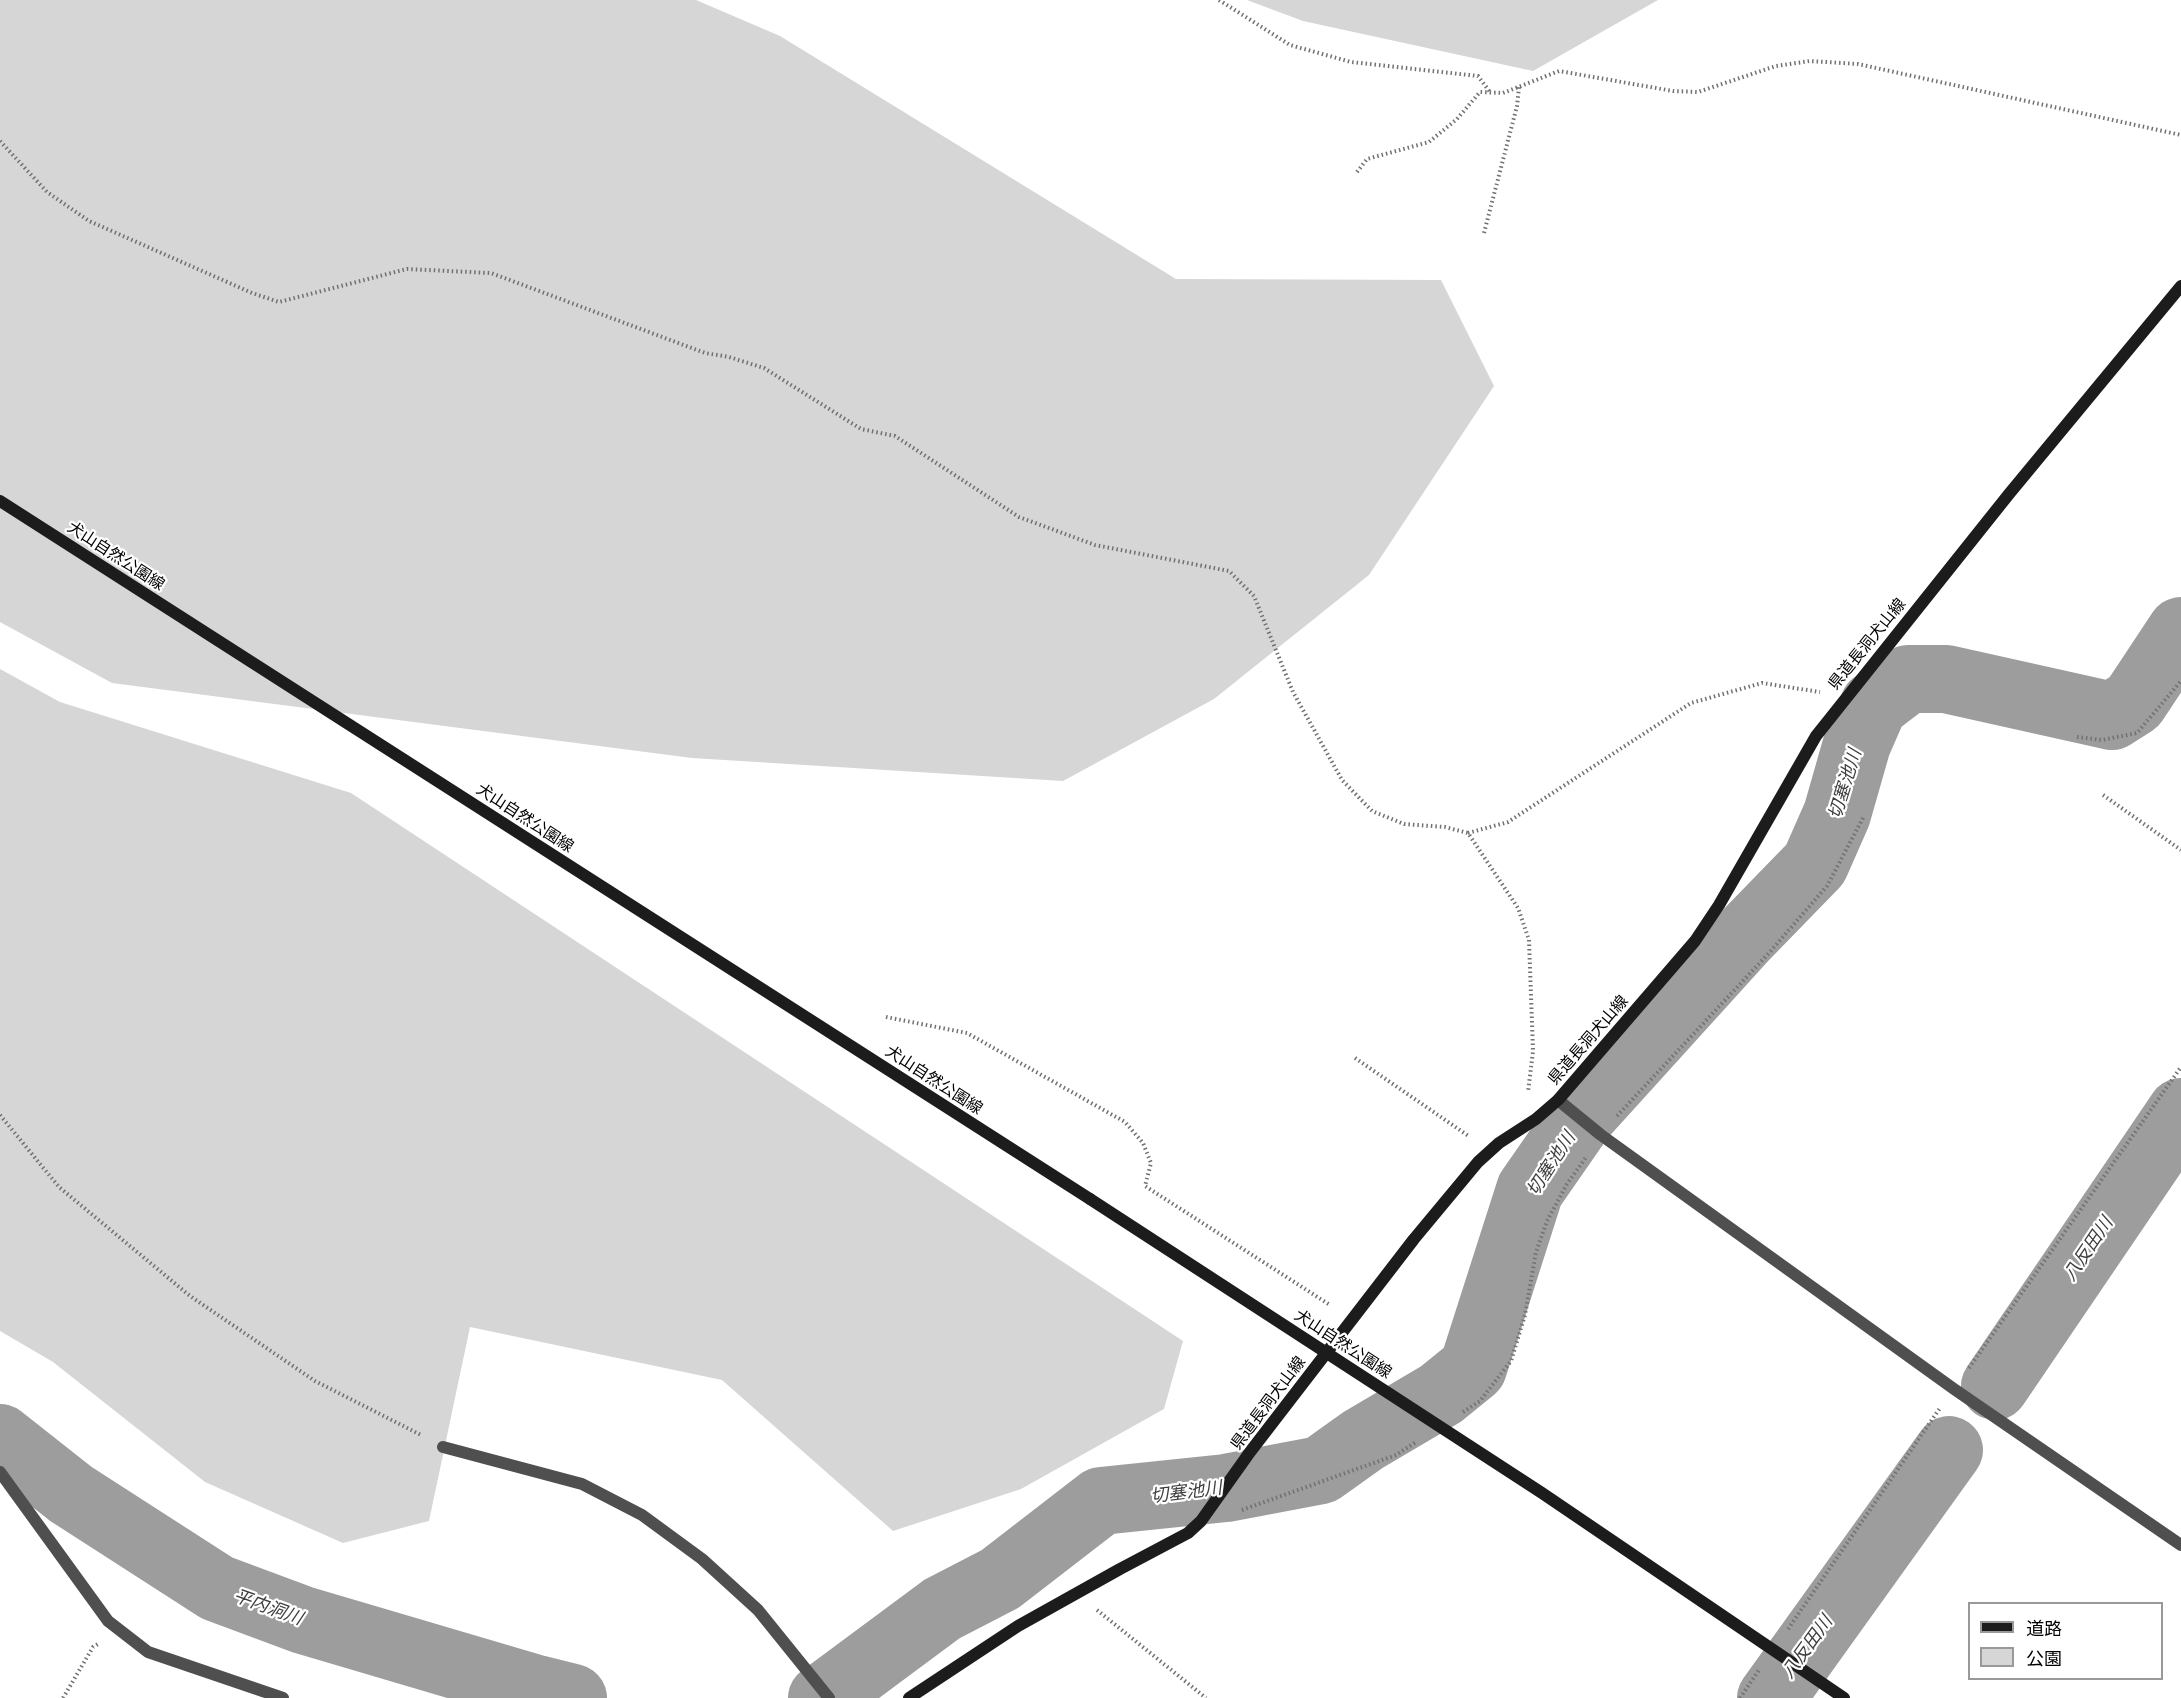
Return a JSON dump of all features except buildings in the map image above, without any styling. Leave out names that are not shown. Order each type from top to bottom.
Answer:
[{"type":"main road","name":"県道長洞犬山線","points":[[909,1698],[1018,1626],[1188,1533],[1201,1521],[1250,1452],[1414,1239],[1478,1162],[1558,1100],[1695,941],[1719,905],[1805,753],[1847,696],[2009,494],[2181,286]]},
{"type":"main road","name":"犬山自然公園線","points":[[0,501],[1089,1199],[1533,1487],[1844,1698]]},
{"type":"street","points":[[1558,1100],[1602,1135],[1954,1389],[2181,1545]]},
{"type":"street","points":[[443,1446],[582,1484],[642,1515],[702,1559],[758,1610],[828,1698]]},
{"type":"street","points":[[0,1472],[108,1621],[123,1633],[148,1652],[283,1698]]},
{"type":"path","points":[[1219,0],[1290,45],[1352,62],[1478,76],[1490,93]]},
{"type":"path","points":[[1357,171],[1366,159],[1429,142],[1457,119],[1480,92],[1503,93],[1559,71],[1673,91],[1698,92],[1776,66],[1810,61],[1869,66],[2181,135]]},
{"type":"path","points":[[1484,233],[1520,87]]},
{"type":"path","points":[[0,141],[47,192],[89,221],[252,293],[279,302],[407,269],[491,273],[705,353],[729,357],[764,368],[861,429],[895,436],[1019,517],[1095,545],[1229,571],[1254,597],[1293,692],[1342,780],[1372,812],[1404,824],[1444,827],[1468,833],[1508,822],[1691,702],[1762,683],[1847,696]]},
{"type":"path","points":[[2077,737],[2102,740],[2137,733],[2181,681]]},
{"type":"path","points":[[2103,795],[2181,850]]},
{"type":"path","points":[[1461,1413],[1480,1401],[1511,1361],[1525,1315],[1536,1252],[1547,1221],[1567,1184],[1602,1135],[1769,953],[1827,886],[1864,816]]},
{"type":"path","points":[[1468,833],[1518,908],[1529,940],[1533,1051],[1525,1126]]},
{"type":"path","points":[[886,1017],[967,1033],[1125,1122],[1143,1143],[1151,1163],[1145,1186],[1279,1270],[1352,1320]]},
{"type":"path","points":[[1355,1058],[1490,1151]]},
{"type":"path","points":[[0,1114],[59,1187],[190,1296],[315,1381],[443,1446]]},
{"type":"path","points":[[1201,1521],[1227,1515],[1396,1455],[1424,1437]]},
{"type":"path","points":[[1076,1593],[1206,1698]]},
{"type":"path","points":[[63,1698],[93,1647],[123,1633]]},
{"type":"green space","points":[[0,0],[696,0],[780,36],[1176,279],[1441,280],[1494,386],[1369,575],[1214,699],[1063,781],[692,758],[112,683],[0,622]]},
{"type":"green space","points":[[1247,0],[1658,0],[1533,71],[1303,21]]},
{"type":"green space","points":[[0,669],[60,702],[351,793],[1183,1341],[1164,1409],[1021,1489],[893,1531],[722,1380],[470,1327],[429,1521],[343,1543],[205,1482],[53,1362],[0,1331]]},
{"type":"waterway","name":"切塞池川","points":[[822,1698],[942,1609],[1000,1579],[1101,1501],[1226,1488],[1321,1470],[1363,1440],[1441,1394],[1473,1368],[1530,1190],[1580,1118],[1745,936],[1815,864],[1837,814],[1857,744],[1874,705],[1908,679],[1946,679],[2112,716],[2134,702],[2181,631]]},
{"type":"waterway","name":"八反田川","points":[[1995,1386],[2181,1112]]},
{"type":"waterway","name":"平内洞川","points":[[0,1438],[71,1494],[217,1588],[303,1620],[573,1698]]},
{"type":"waterway","name":"八反田川","points":[[1771,1698],[1949,1450]]}]
